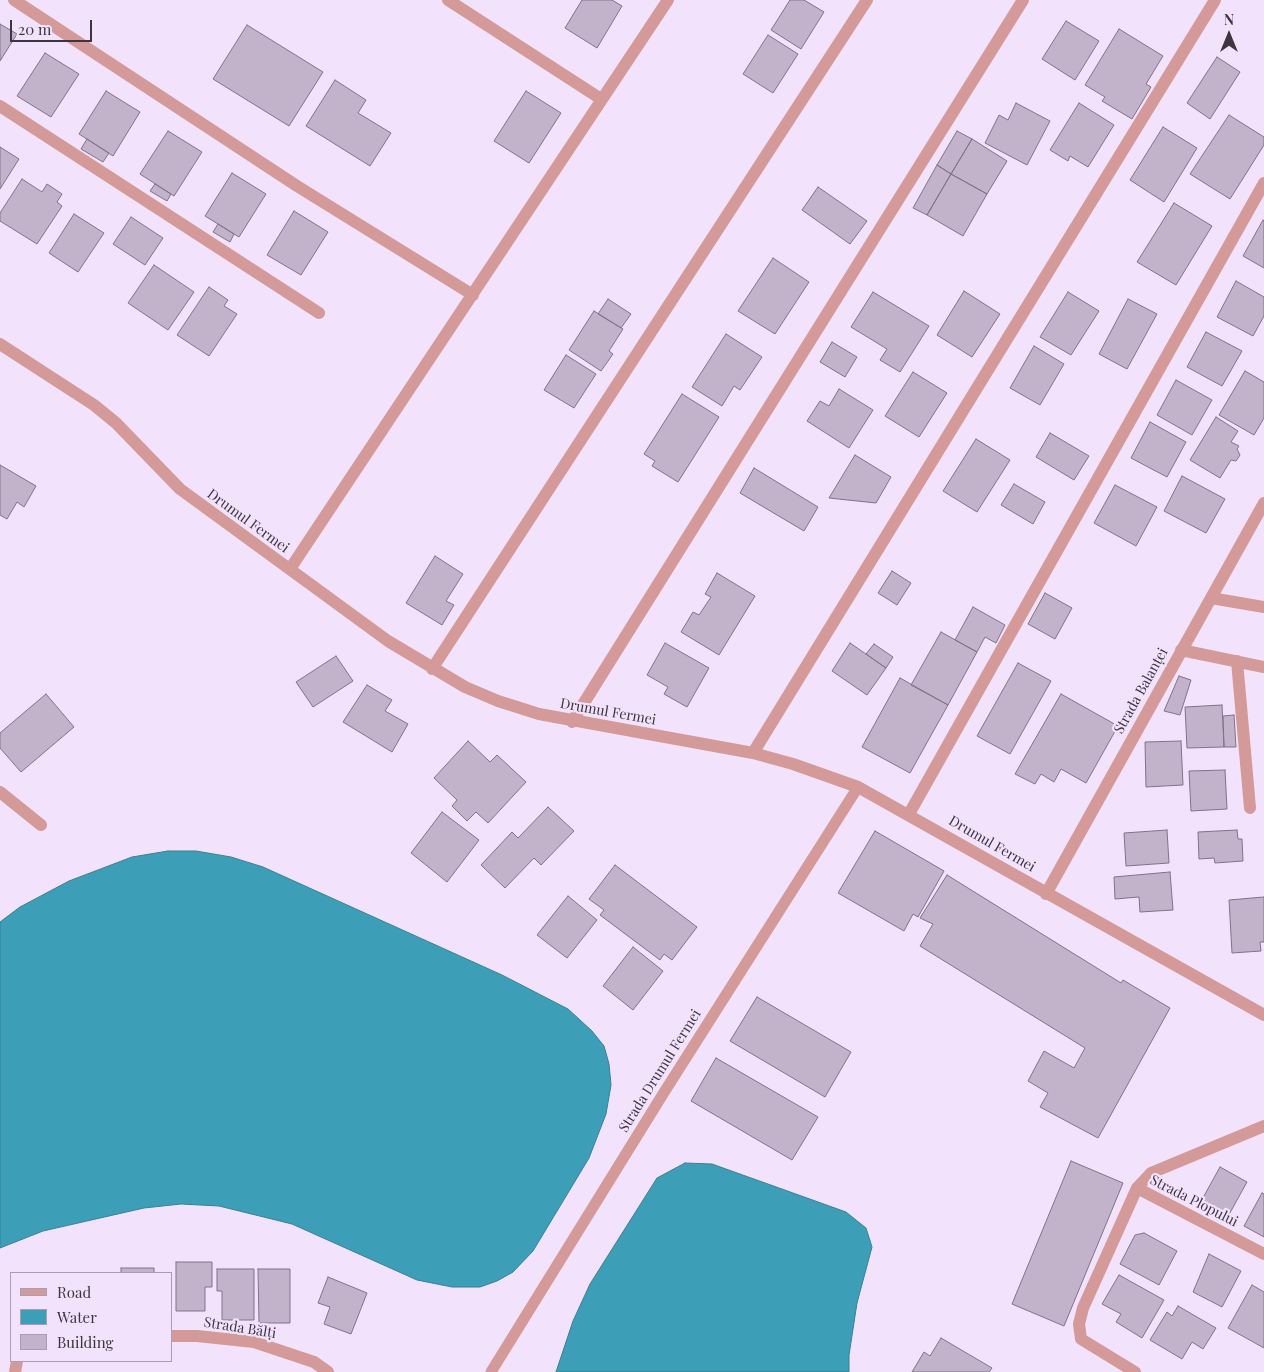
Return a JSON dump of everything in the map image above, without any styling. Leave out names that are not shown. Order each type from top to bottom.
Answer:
[{"type":"street","points":[[14,0],[298,186],[473,295]]},
{"type":"street","points":[[448,0],[601,99]]},
{"type":"street","points":[[290,569],[668,0]]},
{"type":"street","points":[[432,669],[867,0]]},
{"type":"street","points":[[572,722],[1024,0]]},
{"type":"street","points":[[753,753],[1215,0]]},
{"type":"street","points":[[0,106],[319,313]]},
{"type":"street","points":[[909,814],[1264,183]]},
{"type":"street","name":"Drumul Fermei","points":[[0,344],[94,405],[116,423],[180,489],[388,641],[432,669],[498,701],[572,722],[753,753],[793,764],[858,787],[1264,1015]]},
{"type":"street","name":"Strada Balanței","points":[[1046,894],[1264,503]]},
{"type":"street","points":[[1211,598],[1264,607]]},
{"type":"street","points":[[1181,650],[1264,667]]},
{"type":"street","points":[[1237,661],[1250,808]]},
{"type":"street","points":[[0,792],[41,825]]},
{"type":"street","points":[[1134,1372],[1081,1339],[1079,1324],[1083,1308],[1137,1188],[1151,1173],[1264,1126]]},
{"type":"street","name":"Strada Plopului","points":[[1137,1188],[1264,1254]]},
{"type":"street","name":"Strada Bălți","points":[[172,1336],[196,1336],[254,1342],[314,1362],[328,1372]]},
{"type":"lane","name":"Strada Drumul Fermei","points":[[491,1372],[663,1094],[858,787]]},
{"type":"water","points":[[168,851],[196,851],[231,857],[263,867],[502,975],[568,1009],[592,1031],[604,1046],[609,1064],[611,1085],[606,1114],[589,1158],[533,1251],[513,1272],[497,1281],[480,1287],[452,1287],[417,1280],[292,1224],[219,1206],[181,1204],[144,1208],[43,1231],[0,1248],[0,922],[20,907],[69,881],[132,857]]},
{"type":"water","points":[[685,1163],[712,1164],[846,1212],[866,1228],[872,1247],[857,1303],[849,1355],[849,1372],[556,1372],[573,1321],[590,1284],[657,1178]]},
{"type":"building","points":[[582,0],[612,0],[622,6],[597,48],[565,28]]},
{"type":"building","points":[[790,0],[804,0],[824,12],[801,49],[771,30]]},
{"type":"building","points":[[1066,21],[1099,41],[1075,80],[1042,59]]},
{"type":"building","points":[[0,24],[17,34],[0,61]]},
{"type":"building","points":[[247,25],[323,72],[289,126],[213,79]]},
{"type":"building","points":[[1119,29],[1163,56],[1146,84],[1151,87],[1132,119],[1102,101],[1105,97],[1085,85]]},
{"type":"building","points":[[768,35],[798,54],[773,93],[743,74]]},
{"type":"building","points":[[45,53],[79,74],[51,117],[17,96]]},
{"type":"building","points":[[1217,57],[1240,72],[1210,119],[1187,103]]},
{"type":"building","points":[[335,80],[366,100],[358,113],[391,133],[370,166],[306,126]]},
{"type":"building","points":[[106,91],[140,112],[113,156],[79,134]]},
{"type":"building","points":[[526,91],[561,113],[529,163],[494,141]]},
{"type":"building","points":[[1016,103],[1050,121],[1027,165],[985,143],[999,115],[1008,120]]},
{"type":"building","points":[[1079,103],[1114,125],[1088,167],[1070,156],[1068,161],[1050,150]]},
{"type":"building","points":[[1229,115],[1264,137],[1264,145],[1230,199],[1190,174]]},
{"type":"building","points":[[1163,127],[1197,148],[1164,202],[1130,180]]},
{"type":"building","points":[[168,131],[202,152],[174,196],[140,174]]},
{"type":"building","points":[[957,131],[972,139],[951,174],[937,165]]},
{"type":"building","points":[[87,139],[109,153],[103,162],[81,149]]},
{"type":"building","points":[[972,139],[1007,161],[987,194],[951,174]]},
{"type":"building","points":[[0,147],[19,159],[0,189]]},
{"type":"building","points":[[937,165],[951,174],[927,215],[913,208]]},
{"type":"building","points":[[232,173],[266,194],[239,237],[205,216]]},
{"type":"building","points":[[951,174],[987,194],[963,236],[927,215]]},
{"type":"building","points":[[22,179],[42,192],[47,184],[62,194],[57,202],[62,206],[37,244],[0,221],[0,213]]},
{"type":"building","points":[[155,184],[171,194],[167,201],[150,191]]},
{"type":"building","points":[[818,187],[867,221],[850,244],[802,210]]},
{"type":"building","points":[[1174,203],[1212,226],[1176,285],[1137,262]]},
{"type":"building","points":[[294,211],[328,232],[301,275],[267,255]]},
{"type":"building","points":[[74,214],[104,233],[78,272],[49,253]]},
{"type":"building","points":[[131,217],[163,238],[145,265],[113,244]]},
{"type":"building","points":[[1264,221],[1264,268],[1243,256]]},
{"type":"building","points":[[218,224],[234,234],[230,242],[213,232]]},
{"type":"building","points":[[773,258],[809,282],[775,334],[738,311]]},
{"type":"building","points":[[154,265],[194,292],[168,330],[128,303]]},
{"type":"building","points":[[1236,281],[1264,297],[1264,316],[1253,336],[1217,317]]},
{"type":"building","points":[[209,287],[228,300],[224,306],[237,314],[209,356],[177,335]]},
{"type":"building","points":[[964,291],[1000,314],[972,357],[937,335]]},
{"type":"building","points":[[873,292],[929,326],[900,372],[880,360],[887,349],[851,327]]},
{"type":"building","points":[[1068,292],[1099,311],[1071,355],[1040,337]]},
{"type":"building","points":[[608,299],[631,314],[621,328],[598,314]]},
{"type":"building","points":[[1128,299],[1157,314],[1127,369],[1099,354]]},
{"type":"building","points":[[594,311],[623,329],[609,351],[613,354],[601,371],[569,350]]},
{"type":"building","points":[[1206,332],[1242,351],[1222,386],[1187,367]]},
{"type":"building","points":[[726,334],[762,357],[740,390],[734,386],[722,406],[692,387]]},
{"type":"building","points":[[832,342],[857,357],[845,377],[820,362]]},
{"type":"building","points":[[1034,346],[1064,364],[1040,405],[1010,388]]},
{"type":"building","points":[[566,355],[596,374],[574,408],[544,390]]},
{"type":"building","points":[[1245,371],[1264,382],[1264,418],[1254,435],[1219,415]]},
{"type":"building","points":[[913,372],[947,393],[919,437],[885,416]]},
{"type":"building","points":[[1176,380],[1212,400],[1192,435],[1157,415]]},
{"type":"building","points":[[839,389],[873,410],[849,448],[807,421],[820,401],[829,406]]},
{"type":"building","points":[[682,394],[719,417],[678,482],[652,466],[655,461],[644,454]]},
{"type":"building","points":[[1216,417],[1238,431],[1231,442],[1239,446],[1237,449],[1240,455],[1236,461],[1231,460],[1220,478],[1190,460]]},
{"type":"building","points":[[1150,422],[1186,442],[1167,477],[1131,458]]},
{"type":"building","points":[[1050,433],[1089,456],[1074,480],[1036,457]]},
{"type":"building","points":[[976,439],[1010,460],[977,512],[943,491]]},
{"type":"building","points":[[855,455],[891,477],[876,503],[829,498]]},
{"type":"building","points":[[0,465],[36,486],[24,507],[17,502],[7,519],[0,515]]},
{"type":"building","points":[[754,468],[818,507],[804,531],[740,493]]},
{"type":"building","points":[[1182,476],[1225,499],[1206,533],[1164,511]]},
{"type":"building","points":[[1014,484],[1045,502],[1033,524],[1001,505]]},
{"type":"building","points":[[1115,485],[1157,507],[1136,546],[1094,523]]},
{"type":"building","points":[[435,556],[463,574],[446,601],[454,605],[442,625],[406,603]]},
{"type":"building","points":[[892,571],[911,583],[897,605],[878,593]]},
{"type":"building","points":[[717,573],[755,596],[719,655],[681,632],[693,612],[699,615],[711,597],[705,594]]},
{"type":"building","points":[[1045,593],[1072,608],[1055,639],[1028,624]]},
{"type":"building","points":[[973,607],[1005,625],[996,643],[985,637],[977,652],[955,640]]},
{"type":"building","points":[[941,632],[977,652],[948,705],[911,685]]},
{"type":"building","points":[[665,643],[709,668],[687,707],[664,694],[668,687],[647,675]]},
{"type":"building","points":[[850,643],[886,668],[867,695],[832,671]]},
{"type":"building","points":[[874,644],[893,657],[886,668],[866,654]]},
{"type":"building","points":[[336,656],[353,681],[313,707],[296,682]]},
{"type":"building","points":[[1018,663],[1051,681],[1010,754],[977,736]]},
{"type":"building","points":[[1179,676],[1191,680],[1180,715],[1164,711]]},
{"type":"building","points":[[900,678],[948,705],[910,773],[862,747]]},
{"type":"building","points":[[367,685],[392,700],[385,711],[408,724],[392,752],[343,722]]},
{"type":"building","points":[[46,694],[74,727],[21,772],[0,748],[0,733]]},
{"type":"building","points":[[1061,694],[1118,726],[1086,783],[1061,769],[1054,782],[1041,774],[1035,784],[1015,774]]},
{"type":"building","points":[[1222,705],[1224,747],[1187,748],[1185,707]]},
{"type":"building","points":[[1234,715],[1236,747],[1224,747],[1223,716]]},
{"type":"building","points":[[468,741],[490,762],[497,755],[526,782],[488,823],[476,812],[467,821],[452,806],[457,800],[434,778]]},
{"type":"building","points":[[1181,741],[1183,785],[1146,787],[1145,742]]},
{"type":"building","points":[[1225,770],[1227,809],[1191,811],[1189,771]]},
{"type":"building","points":[[548,807],[574,831],[541,865],[534,858],[505,888],[481,865],[512,832],[518,838]]},
{"type":"building","points":[[442,812],[479,840],[447,882],[411,853]]},
{"type":"building","points":[[1167,830],[1169,863],[1126,866],[1124,833]]},
{"type":"building","points":[[1237,830],[1238,839],[1242,839],[1243,861],[1215,863],[1214,858],[1199,859],[1198,832]]},
{"type":"building","points":[[875,831],[944,871],[918,917],[913,914],[904,931],[838,893]]},
{"type":"building","points":[[615,865],[697,927],[672,960],[664,954],[660,960],[600,915],[604,910],[589,899]]},
{"type":"building","points":[[1170,872],[1173,910],[1140,912],[1139,897],[1115,899],[1114,877]]},
{"type":"building","points":[[947,875],[1121,983],[1123,980],[1170,1008],[1098,1138],[1040,1107],[1048,1093],[1028,1081],[1044,1051],[1074,1068],[1085,1048],[920,946],[933,924],[920,918]]},
{"type":"building","points":[[568,896],[597,920],[567,958],[537,935]]},
{"type":"building","points":[[1264,897],[1264,942],[1260,942],[1261,951],[1232,953],[1229,900]]},
{"type":"building","points":[[633,947],[663,971],[633,1010],[603,986]]},
{"type":"building","points":[[757,997],[851,1052],[825,1097],[730,1041]]},
{"type":"building","points":[[716,1058],[818,1117],[792,1160],[691,1101]]},
{"type":"building","points":[[1071,1161],[1123,1183],[1064,1326],[1012,1304]]},
{"type":"building","points":[[1220,1167],[1247,1182],[1226,1220],[1199,1205]]},
{"type":"building","points":[[1262,1193],[1264,1194],[1264,1237],[1244,1226]]},
{"type":"building","points":[[1144,1233],[1177,1251],[1159,1285],[1120,1264],[1135,1235]]},
{"type":"building","points":[[1209,1254],[1241,1271],[1222,1307],[1193,1292]]},
{"type":"building","points":[[176,1262],[212,1262],[212,1287],[205,1287],[205,1311],[176,1311]]},
{"type":"building","points":[[121,1268],[154,1268],[154,1272],[121,1272]]},
{"type":"building","points":[[217,1269],[254,1269],[254,1320],[222,1320],[222,1291],[217,1291]]},
{"type":"building","points":[[258,1269],[290,1269],[290,1323],[259,1323]]},
{"type":"building","points":[[1119,1275],[1164,1300],[1142,1338],[1116,1322],[1121,1314],[1102,1304]]},
{"type":"building","points":[[328,1277],[367,1293],[351,1334],[324,1324],[330,1307],[318,1303]]},
{"type":"building","points":[[1252,1285],[1264,1292],[1264,1348],[1228,1328]]},
{"type":"building","points":[[1178,1306],[1216,1328],[1203,1349],[1192,1342],[1182,1359],[1150,1340],[1167,1312],[1172,1316]]},
{"type":"building","points":[[941,1338],[992,1368],[989,1372],[912,1372],[924,1352],[930,1356]]}]
